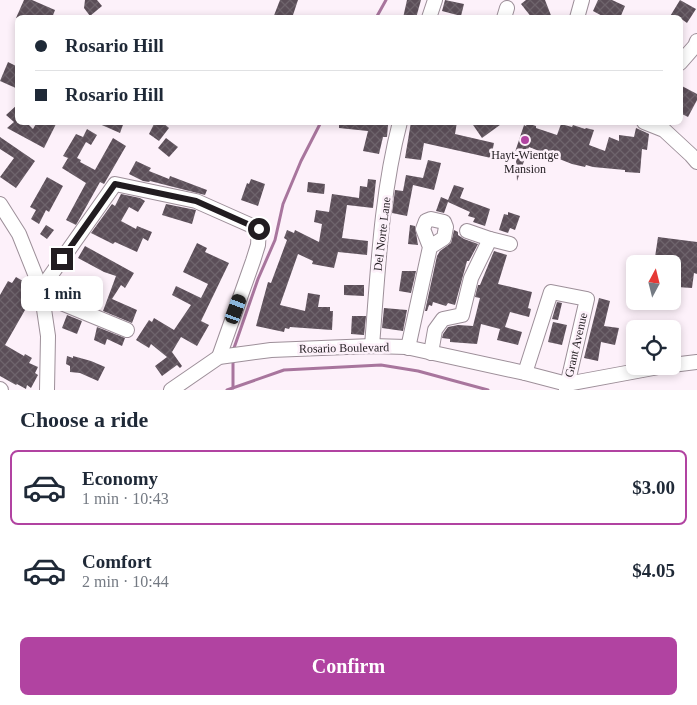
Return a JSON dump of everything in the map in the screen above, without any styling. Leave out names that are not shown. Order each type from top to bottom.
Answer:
[{"type":"street","points":[[430,15],[434,0]]},
{"type":"street","points":[[577,15],[582,0]]},
{"type":"street","points":[[683,60],[697,41]]},
{"type":"street","name":"Del Norte Lane","points":[[372,346],[379,249],[393,150],[399,125]]},
{"type":"street","points":[[652,125],[664,130],[691,154],[697,162]]},
{"type":"street","points":[[42,292],[115,184],[196,201],[259,229],[258,245],[219,357]]},
{"type":"street","points":[[2,212],[19,234],[42,292],[48,336],[47,390]]},
{"type":"street","points":[[467,231],[510,244]]},
{"type":"street","points":[[462,315],[471,278],[490,238]]},
{"type":"street","points":[[408,348],[430,247]]},
{"type":"street","points":[[42,292],[127,330]]},
{"type":"street","name":"Grant Avenue","points":[[525,372],[551,292],[587,299],[566,387]]},
{"type":"street","points":[[440,309],[462,315]]},
{"type":"street","points":[[431,353],[435,330],[443,319],[462,315]]},
{"type":"street","name":"Rosario Boulevard","points":[[171,390],[219,357],[271,350],[372,346],[408,348],[525,372],[566,387],[626,374]]},
{"type":"street","points":[[681,364],[697,362]]},
{"type":"building","points":[[24,0],[32,0],[55,10],[53,15],[17,15]]},
{"type":"building","points":[[85,0],[97,0],[102,6],[91,15],[84,8]]},
{"type":"building","points":[[280,0],[298,0],[293,15],[274,15]]},
{"type":"building","points":[[407,0],[421,0],[417,15],[404,15]]},
{"type":"building","points":[[445,0],[464,4],[461,15],[442,11]]},
{"type":"building","points":[[526,0],[545,0],[551,15],[530,15],[521,4]]},
{"type":"building","points":[[598,0],[612,0],[625,6],[621,15],[600,15],[593,11]]},
{"type":"building","points":[[680,0],[696,9],[687,23],[683,20],[683,15],[671,15]]},
{"type":"building","points":[[8,62],[15,66],[15,88],[0,81]]},
{"type":"building","points":[[683,87],[697,94],[697,100],[688,117],[683,114]]},
{"type":"building","points":[[15,107],[15,125],[29,125],[33,129],[35,125],[56,125],[44,148],[7,128],[14,122],[6,115]]},
{"type":"building","points":[[102,125],[123,125],[120,133]]},
{"type":"building","points":[[154,125],[166,125],[169,128],[159,141],[149,134]]},
{"type":"building","points":[[339,125],[388,125],[387,137],[383,137],[379,154],[363,151],[368,131],[339,128]]},
{"type":"building","points":[[410,125],[456,125],[455,134],[494,143],[491,158],[424,143],[421,160],[405,158]]},
{"type":"building","points":[[473,125],[500,125],[482,138]]},
{"type":"building","points":[[524,125],[533,125],[536,128],[557,135],[561,125],[572,127],[573,125],[594,130],[589,145],[605,151],[609,137],[619,141],[619,135],[634,137],[636,128],[649,134],[647,150],[642,149],[640,173],[572,164],[529,147],[517,181],[516,159],[513,158]]},
{"type":"building","points":[[87,129],[97,135],[91,145],[86,142],[77,158],[81,160],[80,162],[95,170],[113,138],[126,146],[104,184],[100,182],[76,225],[66,220],[86,183],[62,168],[68,158],[63,156],[76,134],[83,137]]},
{"type":"building","points":[[0,137],[35,161],[16,188],[0,177],[14,158],[0,149]]},
{"type":"building","points":[[166,138],[178,147],[169,157],[158,148]]},
{"type":"building","points":[[428,160],[441,163],[434,190],[413,185],[407,216],[392,213],[395,190],[403,191],[406,175],[423,178]]},
{"type":"building","points":[[136,161],[151,168],[149,171],[169,179],[170,176],[207,190],[205,195],[150,181],[143,181],[129,174]]},
{"type":"building","points":[[47,177],[63,186],[49,212],[46,210],[39,224],[31,219],[36,210],[30,207]]},
{"type":"building","points":[[251,179],[265,184],[258,206],[241,200],[247,183],[249,184]]},
{"type":"building","points":[[368,179],[376,180],[373,208],[347,205],[342,238],[368,241],[367,255],[338,252],[334,268],[312,264],[313,261],[298,254],[280,305],[305,311],[308,293],[320,295],[318,307],[330,307],[330,311],[333,311],[332,330],[290,327],[289,329],[285,328],[284,332],[256,326],[268,282],[271,283],[287,240],[284,238],[287,230],[294,233],[295,230],[319,242],[322,224],[314,222],[316,210],[329,212],[332,194],[359,198],[360,186],[367,187]]},
{"type":"building","points":[[308,182],[325,184],[324,194],[307,192]]},
{"type":"building","points":[[454,185],[464,188],[460,198],[490,209],[485,226],[473,222],[475,218],[468,216],[470,212],[448,202],[444,213],[436,211],[441,197],[448,200]]},
{"type":"building","points":[[121,194],[145,201],[138,212],[129,207],[121,221],[136,229],[137,226],[152,232],[148,241],[143,238],[137,252],[115,242],[113,244],[91,233],[112,204],[115,206]]},
{"type":"building","points":[[166,204],[196,210],[192,224],[162,215]]},
{"type":"building","points":[[508,212],[520,216],[515,230],[510,228],[508,233],[499,230],[504,214],[508,215]]},
{"type":"building","points":[[46,225],[54,230],[47,239],[40,234]]},
{"type":"building","points":[[410,225],[415,226],[418,245],[408,244]]},
{"type":"building","points":[[454,230],[464,239],[478,244],[469,261],[467,261],[455,305],[448,303],[446,306],[433,302],[432,306],[429,305],[427,311],[425,311],[437,256],[440,251],[451,243]]},
{"type":"building","points":[[658,237],[697,242],[697,274],[694,273],[692,288],[681,287],[681,255],[655,255]]},
{"type":"building","points":[[197,243],[207,248],[205,252],[229,263],[201,321],[209,325],[197,346],[181,337],[172,352],[182,366],[180,368],[177,365],[162,376],[155,366],[167,357],[151,344],[149,348],[136,340],[149,320],[152,322],[154,318],[174,330],[191,305],[172,295],[176,286],[201,298],[208,284],[183,272]]},
{"type":"building","points":[[85,246],[134,273],[125,288],[121,285],[112,299],[137,310],[132,323],[103,311],[116,276],[104,272],[78,258]]},
{"type":"building","points":[[494,251],[507,255],[498,284],[532,292],[528,308],[531,309],[529,317],[510,312],[505,327],[522,332],[518,345],[497,340],[500,329],[481,324],[477,344],[450,342],[450,339],[442,338],[448,327],[458,325],[473,326],[480,298],[475,297],[478,285],[480,285]]},
{"type":"building","points":[[402,271],[416,271],[411,293],[399,291]]},
{"type":"building","points":[[16,277],[30,285],[29,288],[32,290],[30,294],[33,296],[5,345],[24,356],[25,354],[32,358],[29,363],[38,367],[35,373],[38,375],[31,388],[27,385],[26,389],[0,376],[0,295],[8,281],[12,283]]},
{"type":"building","points":[[65,279],[95,292],[89,305],[59,293]]},
{"type":"building","points":[[344,285],[364,285],[364,296],[344,295]]},
{"type":"building","points":[[599,298],[610,301],[604,326],[619,328],[615,345],[601,342],[598,361],[584,358]]},
{"type":"building","points":[[557,302],[562,303],[558,320],[552,319]]},
{"type":"building","points":[[384,308],[407,310],[403,331],[382,328]]},
{"type":"building","points":[[67,315],[82,321],[77,334],[62,328]]},
{"type":"building","points":[[352,316],[366,316],[364,335],[351,334]]},
{"type":"building","points":[[553,322],[567,325],[562,345],[548,342]]},
{"type":"building","points":[[97,327],[125,338],[122,346],[107,339],[105,345],[94,340]]},
{"type":"building","points":[[67,356],[91,361],[105,367],[98,381],[80,373],[70,372],[70,366],[66,364]]},
{"type":"waterway","points":[[378,15],[386,0]]},
{"type":"waterway","points":[[234,348],[258,279],[275,240],[283,204],[301,161],[319,125]]},
{"type":"waterway","points":[[233,363],[233,388]]},
{"type":"waterway","points":[[227,390],[284,370],[381,365],[418,371],[488,390]]},
{"type":"place","name":"Hayt-Wientge Mansion","points":[[525,140]]},
{"type":"route","points":[[62,259],[115,184],[196,201],[259,229]]}]
